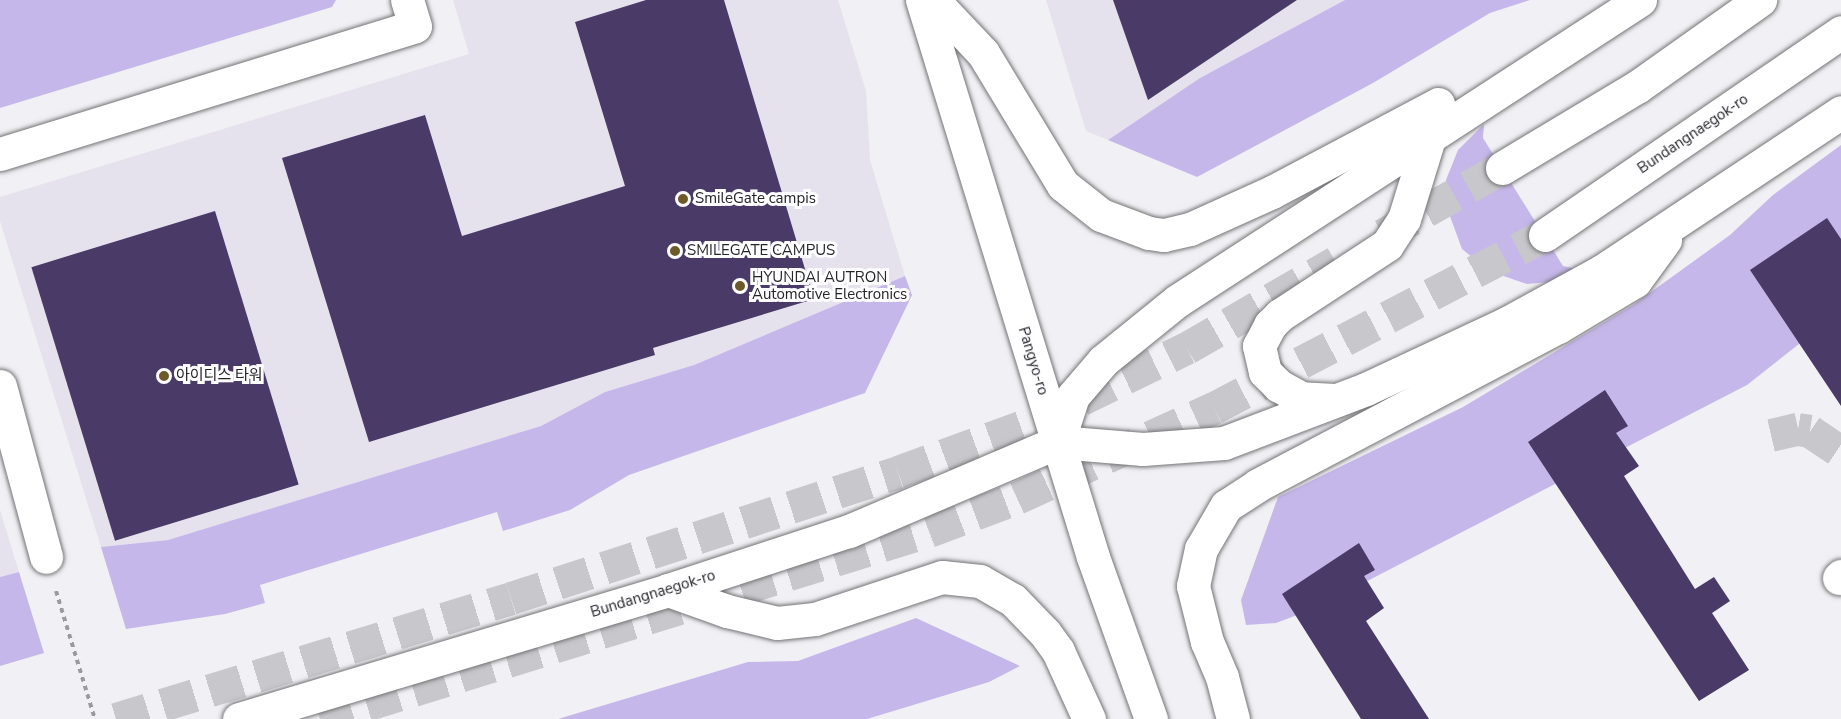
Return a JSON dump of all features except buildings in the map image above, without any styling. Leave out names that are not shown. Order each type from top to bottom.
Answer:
[{"type":"main road","name":"Pangyo-ro","points":[[922,0],[1093,557],[1151,719]]},
{"type":"main road","points":[[933,0],[983,53],[1063,185],[1113,220],[1164,235],[1190,229],[1272,192],[1486,77],[1542,63]]},
{"type":"main road","points":[[1640,0],[1431,132],[1177,301],[1103,361],[1073,396],[1058,442],[1143,449],[1224,443],[1427,363],[1507,323],[1602,271],[1841,112]]},
{"type":"main road","points":[[1502,168],[1637,87],[1760,0]]},
{"type":"main road","points":[[0,154],[411,13]]},
{"type":"main road","name":"Bundangnaegok-ro","points":[[1545,235],[1841,32]]},
{"type":"main road","points":[[1336,400],[1301,398],[1279,386],[1265,372],[1259,346],[1270,325],[1280,315],[1387,245],[1404,219],[1431,132]]},
{"type":"main road","points":[[1233,719],[1222,677],[1207,642],[1194,586],[1201,549],[1226,506],[1258,485],[1558,327],[1635,281],[1680,221]]},
{"type":"main road","points":[[0,386],[46,556]]},
{"type":"main road","name":"Bundangnaegok-ro","points":[[239,719],[668,590],[849,531],[1058,442]]},
{"type":"main road","points":[[668,590],[777,623],[815,619],[942,578],[980,581],[1013,600],[1045,633],[1058,651],[1089,719]]},
{"type":"path","points":[[46,556],[95,719]]},
{"type":"shaded area","points":[[0,0],[336,0],[332,7],[0,108]]},
{"type":"shaded area","points":[[453,0],[838,0],[866,91],[870,160],[905,276],[694,365],[605,392],[541,426],[168,540],[101,547],[0,221],[0,197],[469,54]]},
{"type":"shaded area","points":[[1046,0],[1345,0],[1200,78],[1108,140],[1086,131]]},
{"type":"shaded area","points":[[1345,0],[1530,0],[1490,13],[1373,83],[1197,177],[1108,140],[1200,78]]},
{"type":"shaded area","points":[[1484,124],[1483,138],[1563,266],[1576,269],[1550,282],[1527,284],[1489,271],[1462,249],[1447,208],[1446,180],[1458,150]]},
{"type":"shaded area","points":[[1841,145],[1841,311],[1747,385],[1313,609],[1276,623],[1246,625],[1241,600],[1278,497],[1463,407],[1633,305],[1730,235],[1773,195]]},
{"type":"shaded area","points":[[905,276],[912,295],[865,393],[629,475],[570,510],[503,531],[497,512],[260,585],[265,603],[225,614],[126,629],[101,547],[168,540],[541,426],[605,392],[694,365]]},
{"type":"shaded area","points":[[0,510],[19,572],[0,577]]},
{"type":"shaded area","points":[[19,572],[44,653],[0,666],[0,577]]},
{"type":"shaded area","points":[[916,618],[1020,666],[989,682],[867,719],[558,719],[748,662],[798,661]]},
{"type":"tunnel","points":[[1383,235],[1502,168]]},
{"type":"tunnel","points":[[320,719],[929,531],[1017,498],[1214,408],[1545,235]]},
{"type":"tunnel","points":[[116,719],[511,598],[898,472],[1037,421],[1187,348],[1336,262]]},
{"type":"tunnel","points":[[1771,435],[1798,429],[1810,431],[1841,452]]},
{"type":"place","name":"SmileGate campis","points":[[683,199]]},
{"type":"place","name":"SMILEGATE CAMPUS","points":[[675,251]]},
{"type":"place","name":"HYUNDAI AUTRON Automotive Electronics","points":[[740,286]]},
{"type":"place","name":"아이디스 타워","points":[[164,376]]}]
